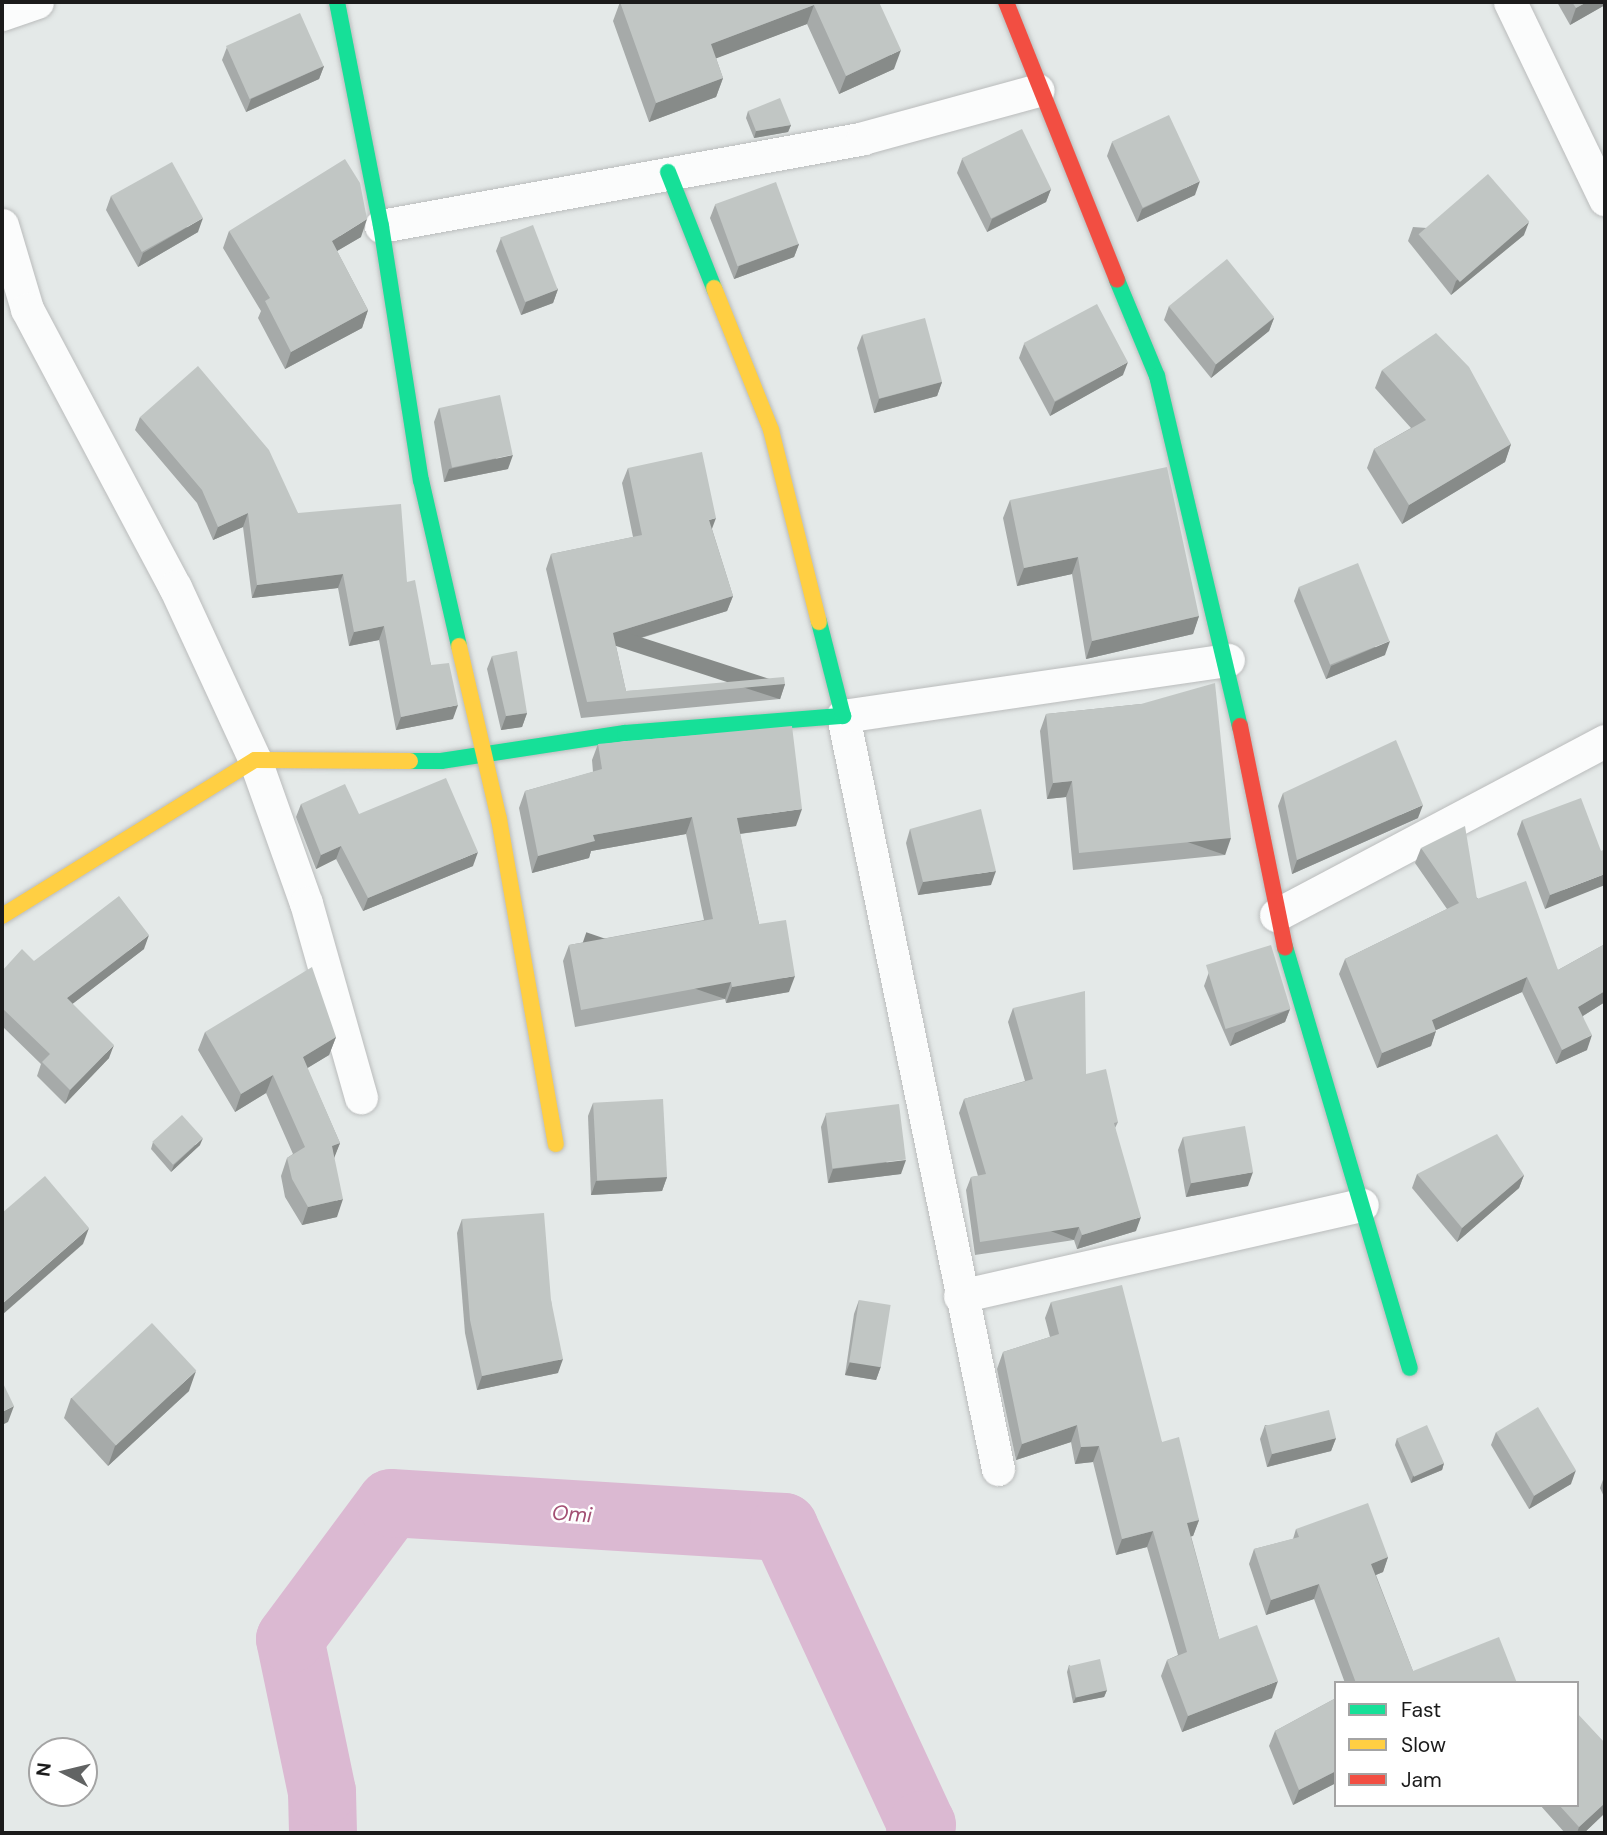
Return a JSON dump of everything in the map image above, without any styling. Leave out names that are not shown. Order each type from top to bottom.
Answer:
[{"type":"street","points":[[2,14],[37,2]]},
{"type":"street","points":[[337,2],[381,226],[421,480],[486,754],[556,1144]]},
{"type":"street","points":[[1006,2],[1038,90],[1157,376],[1228,660],[1276,915],[1410,1368]]},
{"type":"street","points":[[1510,2],[1605,198]]},
{"type":"street","points":[[381,226],[863,138],[1038,90]]},
{"type":"street","points":[[668,172],[771,430],[843,716],[960,1296],[998,1469]]},
{"type":"street","points":[[3,233],[27,309],[176,587],[255,760],[306,903],[361,1097]]},
{"type":"street","points":[[2,916],[255,760],[441,761],[625,733],[843,716],[1228,660]]},
{"type":"street","points":[[1276,915],[1605,741]]},
{"type":"street","points":[[960,1296],[1362,1205]]},
{"type":"building","points":[[620,2],[879,2],[901,50],[846,76],[814,5],[711,44],[723,78],[656,103]]},
{"type":"building","points":[[1572,2],[1587,2],[1576,8]]},
{"type":"building","points":[[300,13],[324,66],[250,99],[226,46]]},
{"type":"building","points":[[780,98],[791,125],[756,131],[748,111]]},
{"type":"building","points":[[1169,115],[1200,181],[1143,208],[1112,142]]},
{"type":"building","points":[[1022,129],[1051,189],[991,219],[962,158]]},
{"type":"building","points":[[345,159],[360,183],[367,219],[332,241],[368,310],[291,352],[265,301],[270,298],[229,231]]},
{"type":"building","points":[[172,162],[203,218],[142,252],[111,196]]},
{"type":"building","points":[[1488,174],[1529,222],[1460,282],[1419,234]]},
{"type":"building","points":[[776,182],[799,244],[737,266],[715,204]]},
{"type":"building","points":[[533,225],[558,289],[525,302],[500,238]]},
{"type":"building","points":[[1227,259],[1274,317],[1216,364],[1169,306]]},
{"type":"building","points":[[1097,304],[1128,362],[1055,401],[1024,343]]},
{"type":"building","points":[[925,318],[942,382],[879,399],[862,335]]},
{"type":"building","points":[[1436,333],[1469,367],[1511,444],[1409,505],[1374,449],[1426,420],[1382,370]]},
{"type":"building","points":[[198,366],[269,450],[298,513],[401,504],[407,582],[415,580],[431,665],[449,663],[458,705],[401,717],[384,626],[354,632],[343,574],[257,585],[248,513],[218,527],[202,490],[140,417]]},
{"type":"building","points":[[500,395],[513,455],[452,468],[439,408]]},
{"type":"building","points":[[702,452],[716,518],[709,520],[733,596],[613,633],[626,691],[784,677],[785,684],[587,702],[551,554],[642,535],[628,468]]},
{"type":"building","points":[[1167,467],[1199,616],[1092,641],[1078,557],[1024,568],[1010,500]]},
{"type":"building","points":[[1358,563],[1389,641],[1330,665],[1299,587]]},
{"type":"building","points":[[517,651],[527,713],[506,716],[492,656]]},
{"type":"building","points":[[1215,683],[1231,838],[1079,853],[1072,781],[1053,783],[1046,714],[1141,704]]},
{"type":"building","points":[[792,726],[802,809],[737,818],[759,924],[786,920],[795,976],[732,987],[731,982],[581,1010],[569,945],[713,919],[692,817],[593,835],[595,841],[538,856],[525,791],[602,769],[598,744]]},
{"type":"building","points":[[1396,740],[1423,805],[1297,860],[1283,793]]},
{"type":"building","points":[[446,778],[478,852],[368,898],[341,846],[321,855],[301,804],[345,784],[359,814]]},
{"type":"building","points":[[1581,798],[1601,851],[1605,849],[1605,874],[1550,895],[1522,820]]},
{"type":"building","points":[[981,809],[996,871],[923,882],[910,829]]},
{"type":"building","points":[[1465,826],[1477,899],[1526,881],[1558,970],[1605,944],[1605,991],[1578,1007],[1592,1035],[1562,1050],[1527,977],[1432,1020],[1436,1031],[1382,1053],[1345,959],[1459,903],[1421,848]]},
{"type":"building","points":[[119,896],[149,935],[67,998],[114,1045],[70,1090],[42,1062],[50,1054],[2,1008],[2,971],[22,949],[34,961]]},
{"type":"building","points":[[1271,945],[1291,1009],[1226,1029],[1206,965]]},
{"type":"building","points":[[312,967],[336,1037],[303,1057],[340,1143],[332,1146],[343,1199],[308,1207],[292,1179],[287,1158],[305,1147],[273,1075],[241,1094],[205,1032]]},
{"type":"building","points":[[1085,991],[1086,1074],[1106,1069],[1118,1122],[1114,1123],[1141,1217],[1082,1235],[1079,1227],[980,1242],[971,1177],[986,1174],[964,1099],[1033,1079],[1013,1008]]},
{"type":"building","points":[[663,1099],[667,1177],[597,1181],[593,1103]]},
{"type":"building","points":[[899,1104],[906,1160],[832,1169],[826,1113]]},
{"type":"building","points":[[182,1115],[203,1138],[173,1165],[152,1142]]},
{"type":"building","points":[[1245,1126],[1253,1172],[1191,1183],[1183,1137]]},
{"type":"building","points":[[1497,1134],[1524,1175],[1462,1228],[1417,1174]]},
{"type":"building","points":[[45,1176],[89,1228],[2,1304],[2,1213]]},
{"type":"building","points":[[544,1213],[551,1300],[563,1359],[482,1376],[470,1320],[462,1219]]},
{"type":"building","points":[[1122,1285],[1162,1442],[1179,1437],[1199,1520],[1187,1523],[1219,1639],[1257,1625],[1278,1681],[1188,1716],[1167,1660],[1187,1652],[1153,1531],[1122,1539],[1099,1446],[1081,1447],[1077,1425],[1022,1444],[1003,1352],[1059,1334],[1051,1302]]},
{"type":"building","points":[[859,1300],[891,1305],[881,1367],[849,1362]]},
{"type":"building","points":[[152,1323],[196,1371],[116,1446],[72,1398]]},
{"type":"building","points":[[2,1381],[14,1406],[2,1412]]},
{"type":"building","points":[[1538,1407],[1576,1470],[1534,1496],[1496,1432]]},
{"type":"building","points":[[1329,1410],[1336,1438],[1272,1454],[1265,1426]]},
{"type":"building","points":[[1427,1425],[1444,1463],[1414,1477],[1397,1438]]},
{"type":"building","points":[[1368,1503],[1388,1557],[1371,1564],[1413,1671],[1499,1637],[1516,1681],[1355,1681],[1319,1584],[1271,1600],[1254,1549],[1299,1537],[1296,1529]]},
{"type":"building","points":[[1100,1659],[1107,1690],[1076,1697],[1069,1666]]},
{"type":"building","points":[[1334,1699],[1334,1772],[1299,1790],[1275,1731]]},
{"type":"building","points":[[1579,1715],[1605,1743],[1605,1803],[1579,1827],[1561,1807],[1579,1807]]},
{"type":"waterway","name":"Omi","points":[[323,1833],[322,1792],[290,1639],[391,1503],[784,1527],[922,1825],[920,1833]]},
{"type":"traffic: fast","points":[[337,2],[381,226],[421,480],[459,646]]},
{"type":"traffic: fast","points":[[668,172],[714,288]]},
{"type":"traffic: fast","points":[[1117,280],[1157,376],[1240,726]]},
{"type":"traffic: fast","points":[[410,761],[441,761],[625,733],[843,716],[819,622]]},
{"type":"traffic: fast","points":[[1285,947],[1410,1368]]},
{"type":"traffic: slow","points":[[714,288],[771,430],[819,622]]},
{"type":"traffic: slow","points":[[459,646],[499,819],[556,1144]]},
{"type":"traffic: slow","points":[[2,916],[255,760],[410,761]]},
{"type":"traffic: jam","points":[[1006,2],[1117,280]]},
{"type":"traffic: jam","points":[[1240,726],[1285,947]]}]
